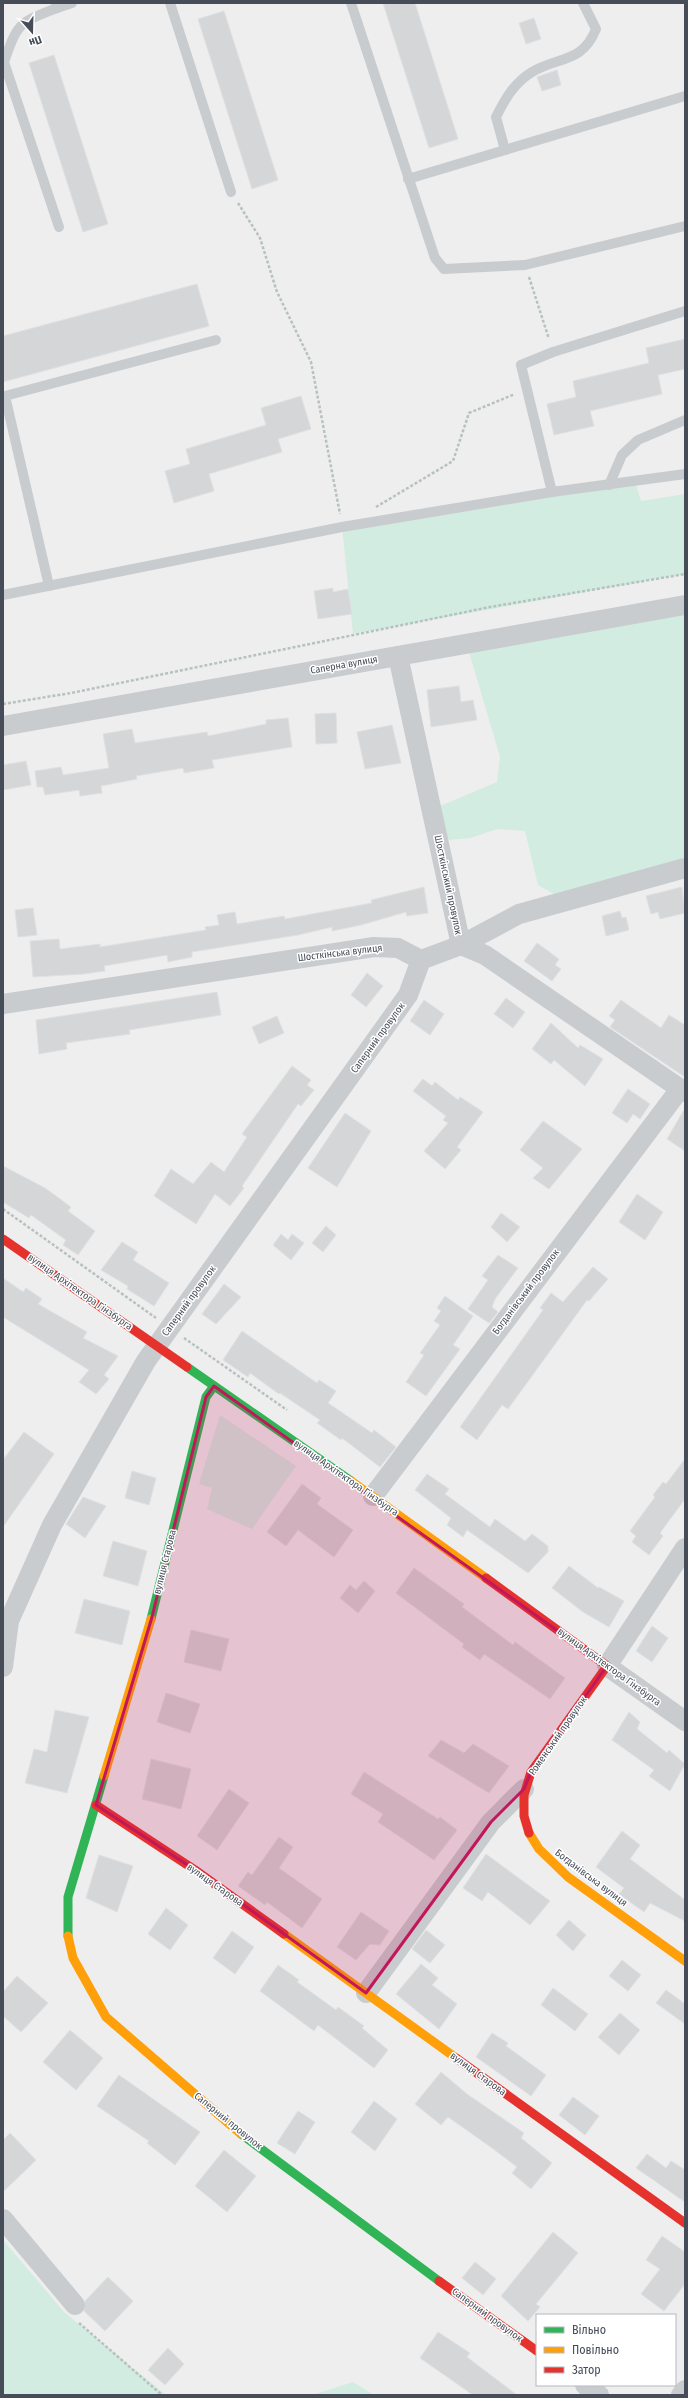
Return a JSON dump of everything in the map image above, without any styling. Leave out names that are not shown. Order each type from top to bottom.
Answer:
[{"type":"street","name":"Саперна вулиця","points":[[3,726],[685,605]]},
{"type":"street","name":"Шосткінський провулок","points":[[398,656],[461,945],[485,955],[682,1090]]},
{"type":"street","points":[[421,960],[461,945],[519,914],[685,868]]},
{"type":"street","name":"Шосткінська вулиця","points":[[3,1004],[374,947],[398,948],[421,960]]},
{"type":"street","name":"Саперний провулок","points":[[3,1667],[6,1621],[52,1525],[157,1345],[408,996],[421,960]]},
{"type":"street","name":"Богданівський провулок","points":[[373,1496],[682,1090]]},
{"type":"street","name":"вулиця Архітектора Гінзбурга","points":[[3,1238],[373,1496],[685,1721]]},
{"type":"street","name":"вулиця Старова","points":[[214,1386],[206,1397],[152,1617],[96,1805],[195,1870],[685,2223]]},
{"type":"street","name":"Роменський провулок","points":[[366,1993],[491,1822],[524,1789],[531,1772],[607,1666],[685,1548]]},
{"type":"street","name":"Богданівська вулиця","points":[[524,1789],[522,1809],[526,1829],[536,1847],[546,1858],[557,1869],[685,1960]]},
{"type":"street","name":"Саперний провулок","points":[[96,1805],[68,1898],[66,1929],[73,1958],[106,2017],[231,2126],[369,2230],[536,2350]]},
{"type":"street","points":[[3,2219],[74,2303]]},
{"type":"street","points":[[586,2386],[599,2395]]},
{"type":"street","points":[[681,2395],[685,2390]]},
{"type":"lane","points":[[59,227],[4,62],[13,36],[24,21],[56,5],[72,3]]},
{"type":"lane","points":[[170,3],[231,192]]},
{"type":"lane","points":[[351,3],[435,258],[444,269],[526,265],[685,226]]},
{"type":"lane","points":[[505,150],[496,117],[506,97],[518,82],[534,71],[572,57],[583,50],[591,41],[596,29],[583,3]]},
{"type":"lane","points":[[408,179],[685,96]]},
{"type":"lane","points":[[552,492],[521,366],[553,352],[685,311]]},
{"type":"lane","points":[[49,586],[5,396],[216,340]]},
{"type":"lane","points":[[609,485],[622,455],[638,440],[685,420]]},
{"type":"lane","points":[[3,595],[342,527],[552,492],[685,474]]},
{"type":"path","points":[[231,192],[260,238],[277,292],[311,362],[342,527]]},
{"type":"path","points":[[526,265],[553,352]]},
{"type":"path","points":[[369,511],[453,461],[470,413],[526,390]]},
{"type":"path","points":[[3,704],[71,693],[490,607],[685,574]]},
{"type":"path","points":[[3,1209],[294,1415]]},
{"type":"path","points":[[74,2303],[77,2310],[79,2323],[162,2395]]},
{"type":"highlighted area","points":[[214,1386],[607,1666],[531,1772],[524,1789],[491,1822],[366,1993],[195,1870],[96,1805],[152,1617],[206,1397]]},
{"type":"green space","points":[[635,481],[641,501],[685,494],[685,574],[353,634],[342,527]]},
{"type":"green space","points":[[685,613],[685,858],[559,897],[538,885],[525,831],[497,829],[471,838],[447,840],[440,806],[497,782],[500,757],[469,652]]},
{"type":"green space","points":[[220,1415],[296,1466],[252,1529],[207,1509],[212,1488],[199,1484]]},
{"type":"green space","points":[[3,2240],[64,2312],[166,2395],[3,2395]]},
{"type":"green space","points":[[353,2382],[374,2395],[312,2395]]},
{"type":"building","points":[[383,3],[415,3],[458,139],[429,148]]},
{"type":"building","points":[[224,11],[278,180],[252,189],[198,19]]},
{"type":"building","points":[[534,18],[541,39],[526,44],[519,23]]},
{"type":"building","points":[[54,55],[108,224],[83,232],[29,63]]},
{"type":"building","points":[[557,70],[561,85],[542,91],[537,77]]},
{"type":"building","points":[[197,284],[209,326],[3,382],[3,336]]},
{"type":"building","points":[[685,339],[685,369],[658,375],[662,394],[590,411],[594,426],[554,435],[547,404],[576,397],[573,381],[649,363],[646,348]]},
{"type":"building","points":[[301,396],[311,429],[278,439],[282,452],[209,474],[214,491],[174,503],[165,471],[190,464],[186,449],[266,425],[261,408]]},
{"type":"building","points":[[333,588],[333,592],[348,589],[352,614],[318,619],[314,591]]},
{"type":"building","points":[[459,686],[461,702],[473,700],[477,720],[431,727],[427,690]]},
{"type":"building","points":[[336,713],[337,743],[316,744],[315,714]]},
{"type":"building","points":[[288,718],[292,747],[212,760],[214,768],[184,773],[183,768],[136,776],[137,779],[101,786],[102,793],[80,796],[79,790],[45,795],[43,787],[37,787],[35,771],[61,767],[63,775],[109,768],[103,734],[132,729],[135,743],[207,732],[208,736],[266,724],[266,720]]},
{"type":"building","points":[[392,725],[401,763],[365,769],[357,732]]},
{"type":"building","points":[[26,761],[31,785],[3,790],[3,765]]},
{"type":"building","points":[[424,887],[428,913],[407,916],[406,912],[361,925],[332,931],[332,927],[298,935],[192,952],[192,957],[168,962],[167,955],[104,966],[105,971],[84,974],[33,977],[30,941],[59,939],[60,949],[100,944],[100,947],[206,930],[205,927],[219,925],[217,915],[235,912],[237,924],[284,916],[285,919],[372,903],[371,900]]},
{"type":"building","points":[[682,887],[685,913],[660,919],[658,912],[651,914],[646,896]]},
{"type":"building","points":[[33,908],[37,935],[18,937],[15,910]]},
{"type":"building","points":[[620,911],[622,918],[626,917],[629,930],[606,936],[602,916]]},
{"type":"building","points":[[537,943],[559,959],[555,965],[561,969],[552,981],[524,961]]},
{"type":"building","points":[[367,973],[383,986],[366,1007],[351,995]]},
{"type":"building","points":[[217,992],[221,1015],[129,1030],[130,1034],[66,1043],[67,1049],[39,1054],[36,1020]]},
{"type":"building","points":[[506,998],[525,1012],[513,1028],[494,1014]]},
{"type":"building","points":[[424,1000],[444,1014],[430,1035],[410,1021]]},
{"type":"building","points":[[621,1000],[661,1028],[669,1015],[685,1025],[685,1077],[610,1027],[615,1020],[609,1016]]},
{"type":"building","points":[[277,1016],[284,1033],[259,1044],[252,1027]]},
{"type":"building","points":[[551,1023],[578,1048],[580,1045],[603,1059],[585,1086],[554,1060],[551,1064],[532,1049]]},
{"type":"building","points":[[292,1066],[311,1080],[307,1085],[314,1090],[301,1106],[298,1104],[242,1186],[244,1188],[230,1206],[215,1194],[196,1224],[154,1196],[171,1169],[193,1184],[211,1162],[224,1172],[247,1137],[242,1134]]},
{"type":"building","points":[[423,1079],[432,1086],[435,1082],[458,1100],[460,1097],[483,1112],[457,1147],[461,1150],[445,1169],[424,1151],[448,1123],[443,1120],[446,1116],[413,1091]]},
{"type":"building","points":[[628,1089],[650,1104],[640,1119],[633,1114],[627,1123],[612,1113]]},
{"type":"building","points":[[685,1108],[685,1151],[667,1139]]},
{"type":"building","points":[[345,1113],[371,1131],[337,1187],[308,1168]]},
{"type":"building","points":[[543,1121],[582,1149],[549,1189],[533,1178],[543,1168],[520,1150]]},
{"type":"building","points":[[3,1166],[45,1188],[71,1207],[68,1211],[95,1231],[78,1255],[63,1245],[66,1240],[31,1215],[29,1218],[3,1202]]},
{"type":"building","points":[[637,1194],[663,1212],[645,1240],[619,1222]]},
{"type":"building","points":[[501,1213],[520,1227],[507,1242],[491,1227]]},
{"type":"building","points":[[326,1226],[336,1235],[323,1252],[312,1243]]},
{"type":"building","points":[[281,1234],[288,1240],[292,1234],[304,1243],[291,1260],[273,1245]]},
{"type":"building","points":[[122,1242],[138,1252],[133,1260],[169,1283],[154,1306],[127,1289],[128,1286],[101,1270]]},
{"type":"building","points":[[498,1255],[518,1268],[495,1299],[492,1307],[498,1312],[489,1323],[468,1309],[488,1280],[482,1276]]},
{"type":"building","points":[[593,1267],[608,1279],[589,1301],[587,1300],[508,1409],[502,1405],[477,1440],[460,1427],[543,1310],[540,1308],[551,1293],[563,1302]]},
{"type":"building","points":[[3,1278],[23,1292],[26,1288],[42,1299],[38,1304],[87,1332],[83,1338],[118,1356],[104,1375],[109,1379],[96,1394],[79,1382],[89,1370],[3,1317]]},
{"type":"building","points":[[224,1284],[241,1297],[216,1324],[202,1314]]},
{"type":"building","points":[[445,1296],[473,1316],[453,1345],[460,1349],[426,1396],[406,1382],[424,1355],[420,1353],[440,1325],[434,1321],[441,1311],[437,1308]]},
{"type":"building","points":[[242,1331],[317,1383],[319,1380],[336,1391],[328,1403],[372,1433],[374,1430],[396,1447],[380,1467],[342,1438],[341,1440],[317,1423],[320,1420],[280,1393],[279,1394],[250,1373],[248,1377],[223,1360]]},
{"type":"building","points":[[24,1432],[54,1454],[3,1527],[3,1460]]},
{"type":"building","points":[[685,1459],[685,1499],[660,1533],[663,1536],[649,1555],[632,1542],[636,1536],[630,1531],[655,1497],[653,1495],[663,1482],[666,1484]]},
{"type":"building","points":[[132,1471],[156,1478],[149,1505],[125,1498]]},
{"type":"building","points":[[427,1474],[449,1489],[445,1494],[490,1527],[495,1519],[525,1541],[532,1534],[548,1546],[548,1552],[528,1573],[467,1530],[463,1537],[447,1525],[451,1518],[415,1490]]},
{"type":"building","points":[[302,1484],[321,1498],[317,1504],[353,1530],[334,1557],[298,1530],[286,1546],[267,1532]]},
{"type":"building","points":[[83,1497],[106,1506],[85,1538],[66,1524]]},
{"type":"building","points":[[113,1541],[147,1551],[138,1586],[103,1576]]},
{"type":"building","points":[[569,1566],[598,1588],[599,1587],[624,1601],[609,1627],[583,1612],[552,1588]]},
{"type":"building","points":[[414,1568],[464,1604],[462,1607],[513,1645],[515,1642],[565,1678],[550,1699],[484,1654],[480,1660],[462,1647],[464,1644],[396,1593]]},
{"type":"building","points":[[364,1581],[375,1591],[358,1613],[340,1598],[350,1585],[356,1590]]},
{"type":"building","points":[[84,1599],[130,1611],[122,1645],[75,1633]]},
{"type":"building","points":[[652,1626],[668,1638],[652,1662],[636,1651]]},
{"type":"building","points":[[191,1630],[229,1639],[221,1671],[184,1662]]},
{"type":"building","points":[[166,1693],[200,1704],[190,1733],[157,1722]]},
{"type":"building","points":[[55,1710],[89,1717],[67,1793],[25,1783],[34,1749],[47,1752]]},
{"type":"building","points":[[629,1712],[640,1722],[637,1729],[667,1753],[669,1750],[685,1764],[670,1791],[649,1776],[654,1770],[612,1740]]},
{"type":"building","points":[[441,1740],[464,1753],[473,1744],[509,1766],[489,1793],[428,1756]]},
{"type":"building","points":[[151,1759],[191,1769],[181,1809],[142,1799]]},
{"type":"building","points":[[364,1772],[438,1819],[440,1817],[457,1830],[434,1860],[378,1822],[383,1814],[351,1794]]},
{"type":"building","points":[[229,1789],[249,1803],[217,1850],[197,1836]]},
{"type":"building","points":[[622,1831],[640,1845],[630,1859],[685,1900],[685,1921],[650,1903],[644,1912],[619,1894],[624,1888],[596,1867]]},
{"type":"building","points":[[279,1837],[293,1847],[279,1868],[322,1899],[302,1928],[267,1902],[265,1905],[238,1886],[248,1872],[252,1875]]},
{"type":"building","points":[[486,1854],[550,1901],[530,1925],[488,1892],[482,1901],[463,1888]]},
{"type":"building","points":[[99,1855],[133,1866],[117,1912],[86,1898]]},
{"type":"building","points":[[166,1908],[188,1925],[170,1950],[148,1934]]},
{"type":"building","points":[[361,1912],[389,1931],[380,1945],[370,1944],[356,1960],[337,1947]]},
{"type":"building","points":[[569,1920],[586,1935],[573,1951],[556,1935]]},
{"type":"building","points":[[426,1930],[445,1945],[430,1963],[412,1949]]},
{"type":"building","points":[[232,1931],[254,1947],[235,1974],[213,1958]]},
{"type":"building","points":[[622,1960],[641,1975],[628,1991],[609,1976]]},
{"type":"building","points":[[421,1964],[438,1978],[432,1985],[457,2004],[439,2029],[396,1994]]},
{"type":"building","points":[[278,1965],[299,1980],[297,1982],[336,2010],[338,2007],[364,2026],[362,2028],[388,2050],[374,2068],[318,2025],[314,2031],[260,1991]]},
{"type":"building","points":[[17,1976],[48,2003],[21,2032],[3,2016],[3,1992]]},
{"type":"building","points":[[553,1988],[588,2014],[575,2031],[541,2005]]},
{"type":"building","points":[[666,1990],[685,2004],[685,2024],[656,2003]]},
{"type":"building","points":[[620,2013],[640,2030],[619,2055],[598,2037]]},
{"type":"building","points":[[70,2030],[103,2058],[76,2090],[43,2062]]},
{"type":"building","points":[[492,2033],[508,2043],[506,2046],[546,2075],[531,2096],[476,2057]]},
{"type":"building","points":[[441,2072],[467,2094],[524,2133],[521,2138],[552,2163],[531,2189],[512,2173],[517,2167],[492,2148],[448,2117],[441,2125],[415,2104]]},
{"type":"building","points":[[119,2075],[200,2132],[175,2165],[147,2143],[149,2141],[97,2106]]},
{"type":"building","points":[[573,2097],[599,2116],[585,2135],[559,2115]]},
{"type":"building","points":[[374,2101],[397,2119],[375,2151],[351,2132]]},
{"type":"building","points":[[298,2111],[315,2122],[295,2154],[277,2143]]},
{"type":"building","points":[[10,2133],[36,2160],[3,2192],[3,2140]]},
{"type":"building","points":[[224,2150],[256,2176],[227,2212],[195,2186]]},
{"type":"building","points":[[647,2154],[666,2168],[671,2161],[685,2170],[685,2202],[636,2168]]},
{"type":"building","points":[[553,2232],[578,2253],[536,2304],[540,2307],[528,2321],[501,2296]]},
{"type":"building","points":[[662,2236],[685,2252],[685,2284],[664,2311],[641,2294],[660,2269],[646,2260]]},
{"type":"building","points":[[475,2262],[496,2279],[483,2295],[462,2278]]},
{"type":"building","points":[[108,2277],[133,2301],[105,2331],[84,2311],[85,2301]]},
{"type":"building","points":[[438,2332],[470,2353],[467,2357],[517,2395],[473,2395],[420,2358]]},
{"type":"building","points":[[168,2348],[184,2364],[165,2385],[148,2370]]},
{"type":"traffic: fast","points":[[187,1367],[351,1481]]},
{"type":"traffic: fast","points":[[151,1619],[206,1397],[214,1386]]},
{"type":"traffic: fast","points":[[68,1936],[68,1897],[104,1776]]},
{"type":"traffic: fast","points":[[241,2134],[439,2281]]},
{"type":"traffic: slow","points":[[351,1481],[486,1578]]},
{"type":"traffic: slow","points":[[104,1776],[151,1619]]},
{"type":"traffic: slow","points":[[529,1833],[539,1849],[568,1877],[685,1961]]},
{"type":"traffic: slow","points":[[284,1934],[456,2058]]},
{"type":"traffic: slow","points":[[68,1936],[73,1958],[106,2017],[241,2134]]},
{"type":"traffic: jam","points":[[3,1239],[187,1367]]},
{"type":"traffic: jam","points":[[486,1578],[607,1666],[531,1772],[524,1795],[524,1816],[529,1833]]},
{"type":"traffic: jam","points":[[96,1805],[195,1870],[284,1934]]},
{"type":"traffic: jam","points":[[456,2058],[685,2223]]},
{"type":"traffic: jam","points":[[439,2281],[536,2350]]}]
